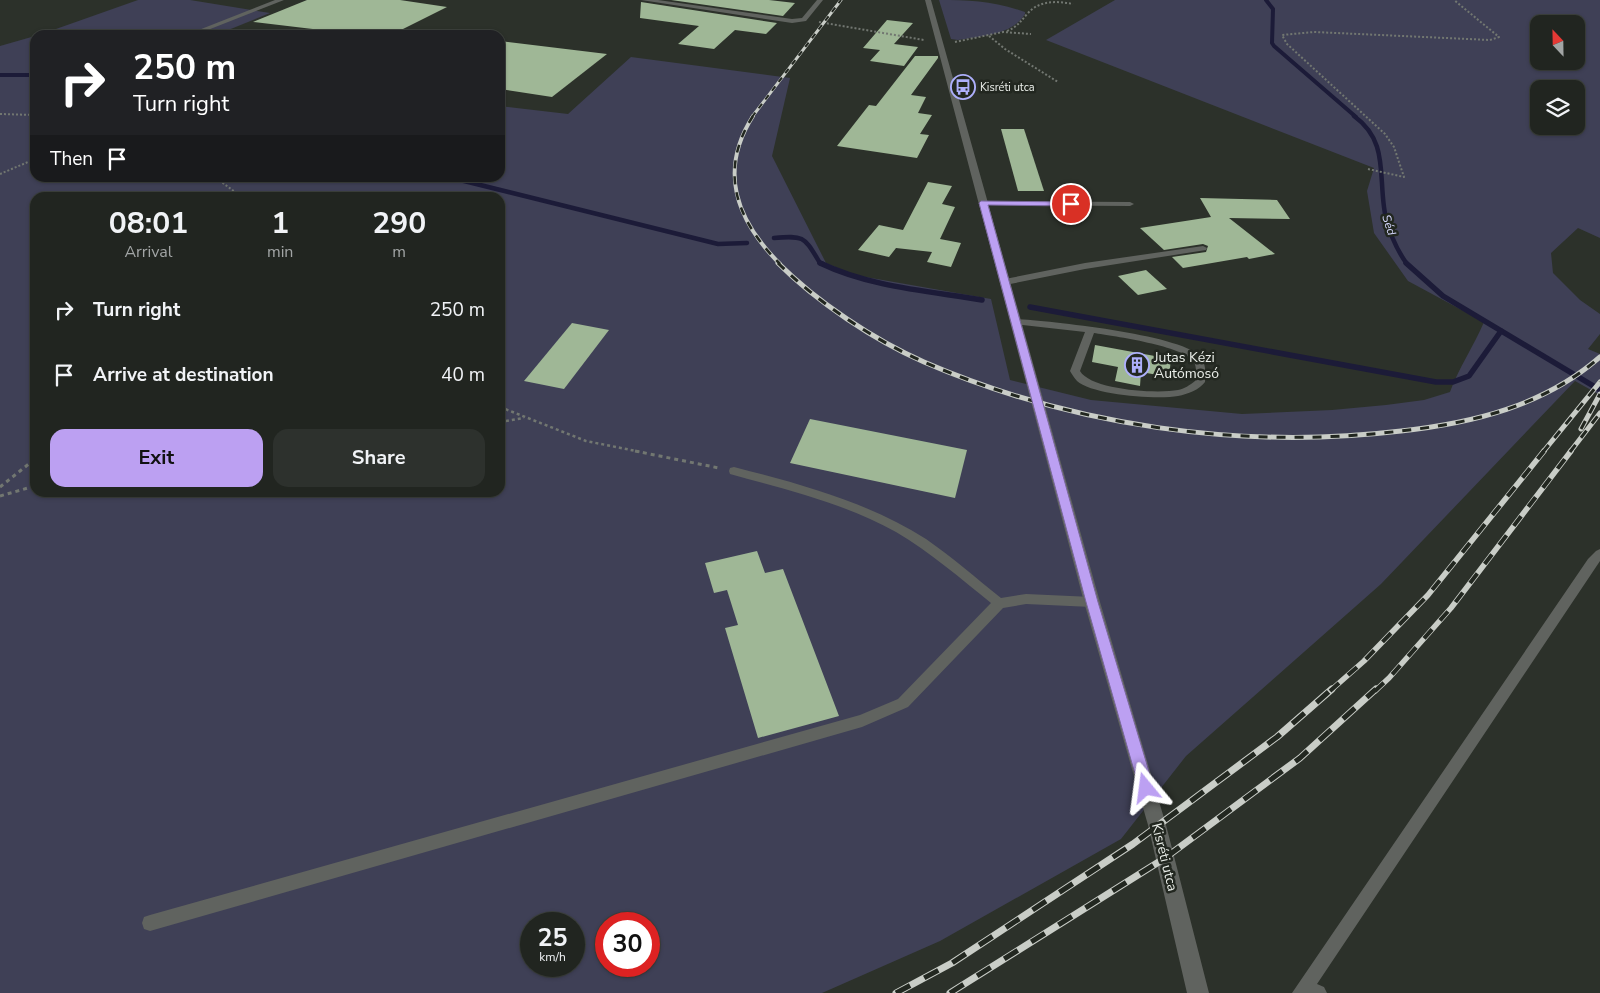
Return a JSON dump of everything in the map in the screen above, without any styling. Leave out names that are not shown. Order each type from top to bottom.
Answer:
[{"type":"street","points":[[202,30],[281,0]]},
{"type":"street","points":[[644,0],[792,21],[804,20],[820,0]]},
{"type":"street","name":"Kisréti utca","points":[[928,0],[1092,602],[1157,825],[1198,993]]},
{"type":"lane","points":[[983,203],[1130,204]]},
{"type":"lane","points":[[1005,282],[1085,266],[1203,248]]},
{"type":"lane","points":[[1016,322],[1054,324],[1090,330],[1163,344],[1185,351],[1196,358],[1201,368],[1200,382],[1194,387],[1179,393],[1159,394],[1119,390],[1087,383],[1080,379],[1075,371],[1090,330]]},
{"type":"lane","points":[[734,471],[800,488],[865,512],[921,542],[999,603]]},
{"type":"lane","points":[[1308,991],[1592,562],[1600,554]]},
{"type":"lane","points":[[150,923],[862,721],[902,703],[999,603],[1026,599],[1092,602]]},
{"type":"path","points":[[1368,169],[1404,177],[1394,148],[1385,134],[1287,44],[1282,35],[1314,32],[1490,40],[1499,37],[1454,0]]},
{"type":"path","points":[[1003,32],[1016,28],[1024,21],[1031,10],[1044,3],[1059,1],[1073,4]]},
{"type":"path","points":[[804,20],[852,28]]},
{"type":"path","points":[[989,35],[1005,49],[1058,82]]},
{"type":"path","points":[[0,114],[30,115]]},
{"type":"path","points":[[0,174],[30,161]]},
{"type":"path","points":[[221,182],[235,192]]},
{"type":"path","points":[[505,409],[586,441],[734,471]]},
{"type":"path","points":[[505,421],[524,418]]},
{"type":"path","points":[[0,487],[30,463]]},
{"type":"path","points":[[0,496],[30,487]]},
{"type":"shaded area","points":[[138,0],[190,0],[270,13],[228,30],[53,30]]},
{"type":"shaded area","points":[[939,0],[992,3],[1014,8],[1025,12],[1025,14],[1020,21],[1004,30],[976,37],[958,40],[951,39]]},
{"type":"shaded area","points":[[1115,0],[1600,0],[1600,238],[1578,228],[1551,253],[1553,273],[1580,300],[1600,314],[1600,334],[1588,349],[1600,354],[1600,395],[1575,381],[1381,584],[1186,756],[1121,839],[940,941],[822,993],[0,993],[0,46],[30,37],[30,182],[505,182],[505,107],[568,114],[631,57],[790,78],[772,156],[826,263],[854,275],[991,299],[1010,380],[1091,400],[1242,414],[1332,410],[1386,405],[1424,400],[1450,392],[1484,322],[1408,281],[1374,233],[1367,191],[1374,168],[1046,40]]},
{"type":"building","points":[[307,0],[400,0],[447,7],[401,30],[321,30],[253,22]]},
{"type":"building","points":[[671,0],[769,0],[795,3],[783,16]]},
{"type":"building","points":[[641,2],[777,23],[766,34],[735,30],[714,49],[678,44],[699,26],[640,18]]},
{"type":"building","points":[[887,20],[913,23],[894,44],[918,47],[904,66],[870,61],[880,50],[863,48]]},
{"type":"building","points":[[505,42],[607,54],[552,97],[505,90]]},
{"type":"building","points":[[915,56],[938,56],[911,95],[926,97],[918,113],[932,115],[920,134],[929,135],[917,158],[837,146],[869,105],[876,106]]},
{"type":"building","points":[[1001,129],[1024,129],[1044,191],[1018,191]]},
{"type":"building","points":[[928,182],[952,186],[942,204],[955,207],[940,239],[961,243],[951,267],[927,262],[932,252],[896,248],[889,257],[858,250],[879,225],[903,230]]},
{"type":"building","points":[[1200,198],[1277,200],[1290,219],[1229,218],[1275,254],[1183,268],[1172,257],[1206,252],[1208,246],[1203,244],[1164,250],[1140,228],[1211,217]]},
{"type":"building","points":[[1146,270],[1167,289],[1138,295],[1118,276]]},
{"type":"building","points":[[572,323],[609,330],[564,389],[524,381]]},
{"type":"building","name":"Jutas Kézi Autómosó","points":[[1095,345],[1171,359],[1169,377],[1141,372],[1140,386],[1115,381],[1118,367],[1092,362]]},
{"type":"building","points":[[810,419],[967,450],[955,498],[790,463]]},
{"type":"building","points":[[757,551],[765,573],[783,569],[839,716],[758,738],[725,628],[738,625],[727,590],[714,593],[705,563]]},
{"type":"waterway","name":"Séd","points":[[1266,0],[1273,9],[1272,43],[1274,46],[1356,117]]},
{"type":"waterway","points":[[0,75],[30,75]]},
{"type":"waterway","name":"Séd","points":[[1354,116],[1365,125],[1377,146],[1380,157],[1387,222],[1395,244],[1407,264]]},
{"type":"waterway","points":[[468,182],[718,244],[747,243]]},
{"type":"waterway","points":[[774,238],[792,237],[803,240],[820,263]]},
{"type":"waterway","points":[[820,263],[859,278],[879,283],[982,300]]},
{"type":"waterway","name":"Séd","points":[[1407,264],[1443,296],[1600,390]]},
{"type":"waterway","points":[[1030,307],[1436,382],[1453,382],[1469,376],[1501,331]]},
{"type":"railway","points":[[752,117],[841,0]]},
{"type":"railway","points":[[753,116],[742,136],[736,156],[737,194],[752,230],[780,264]]},
{"type":"railway","points":[[778,263],[810,292],[847,319],[886,343],[924,362],[980,384],[1038,402],[1098,417],[1158,428],[1280,437],[1341,436],[1428,428],[1481,417],[1531,400],[1578,374],[1600,357]]},
{"type":"railway","points":[[1543,452],[1600,382]]},
{"type":"railway","points":[[1581,429],[1600,394]]},
{"type":"railway","points":[[1570,452],[1600,413]]},
{"type":"railway","points":[[1330,691],[1364,661],[1428,595],[1544,451]]},
{"type":"railway","points":[[1375,691],[1389,678],[1451,608],[1571,451]]},
{"type":"railway","points":[[896,993],[952,963],[1133,844],[1277,737],[1332,689]]},
{"type":"railway","points":[[950,993],[1165,858],[1300,758],[1376,689]]},
{"type":"place","name":"Kisréti utca","points":[[963,87]]},
{"type":"place","name":"Jutas Kézi Autómosó","points":[[1137,365]]},
{"type":"route","points":[[1071,204],[983,203],[1092,602],[1146,788]]}]
